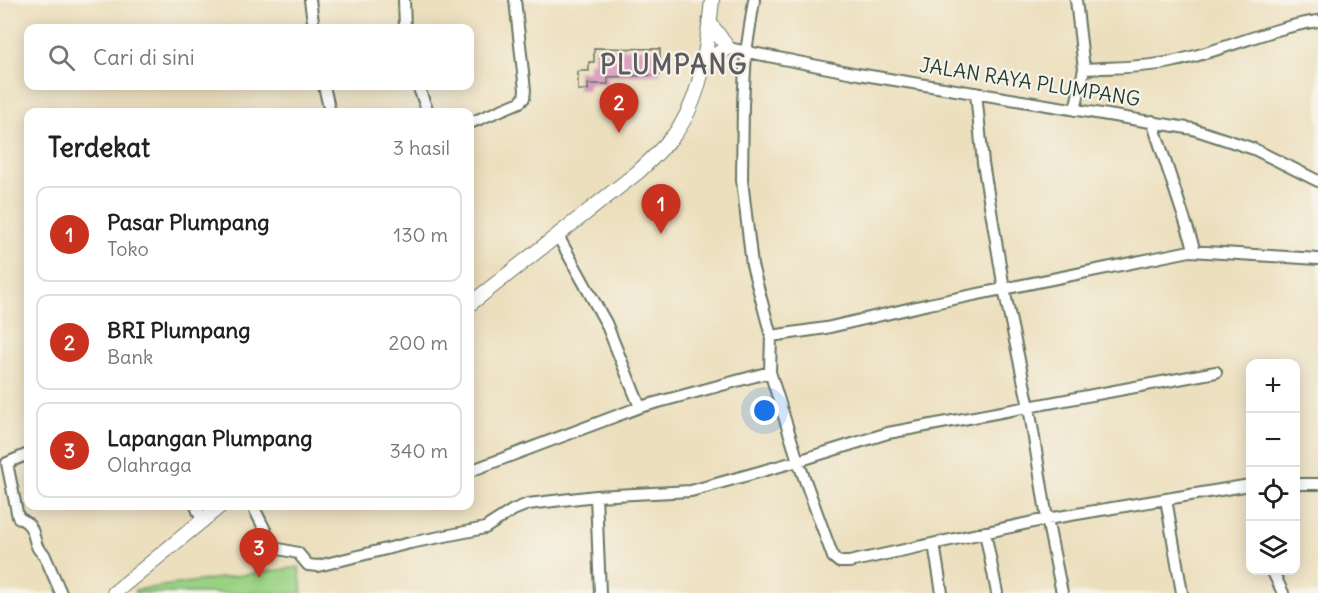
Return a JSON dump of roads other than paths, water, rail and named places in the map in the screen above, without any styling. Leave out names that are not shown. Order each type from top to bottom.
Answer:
[{"type":"main road","points":[[474,301],[638,172],[662,150],[676,133],[694,98],[703,62],[712,0]]},
{"type":"main road","points":[[703,62],[728,48],[709,22]]},
{"type":"main road","points":[[114,593],[215,510]]},
{"type":"street","points":[[310,0],[313,24]]},
{"type":"street","points":[[404,0],[405,24]]},
{"type":"street","points":[[474,121],[520,102],[524,98],[515,0]]},
{"type":"street","points":[[754,0],[746,51],[742,180],[752,265],[771,336],[770,372],[798,461],[833,557],[839,562],[849,562],[1047,519],[1246,486]]},
{"type":"street","points":[[1075,110],[1084,69],[1076,0]]},
{"type":"street","points":[[1084,69],[1170,62],[1292,25],[1318,21]]},
{"type":"street","name":"JALAN RAYA PLUMPANG","points":[[728,48],[858,74],[1193,129],[1254,149],[1318,181]]},
{"type":"street","points":[[325,90],[329,108]]},
{"type":"street","points":[[420,90],[426,108]]},
{"type":"street","points":[[976,93],[983,163],[1004,289],[1029,407],[1047,519],[1062,593]]},
{"type":"street","points":[[1152,121],[1195,251]]},
{"type":"street","points":[[558,236],[606,323],[639,407]]},
{"type":"street","points":[[771,336],[826,328],[1172,254],[1195,251],[1318,259]]},
{"type":"street","points":[[474,469],[639,407],[770,372]]},
{"type":"street","points":[[255,510],[274,548],[298,553],[308,565],[318,566],[410,543],[485,528],[513,510],[528,504],[596,496],[691,491],[888,433],[1216,372]]},
{"type":"street","points":[[24,456],[7,464],[18,518],[28,523],[31,528],[37,548],[44,554],[61,593]]},
{"type":"street","points":[[1300,484],[1318,484]]},
{"type":"street","points":[[596,496],[600,593]]},
{"type":"street","points":[[1166,499],[1182,593]]},
{"type":"street","points":[[198,510],[202,521]]},
{"type":"street","points":[[985,532],[997,593]]},
{"type":"street","points":[[934,544],[942,593]]},
{"type":"street","points":[[1274,575],[1283,593]]},
{"type":"place","name":"BRI Plumpang","points":[[619,133]]},
{"type":"place","name":"Pasar Plumpang","points":[[661,234]]},
{"type":"place","name":"Lapangan Plumpang","points":[[259,578]]},
{"type":"district","name":"PLUMPANG","points":[[674,65]]}]
